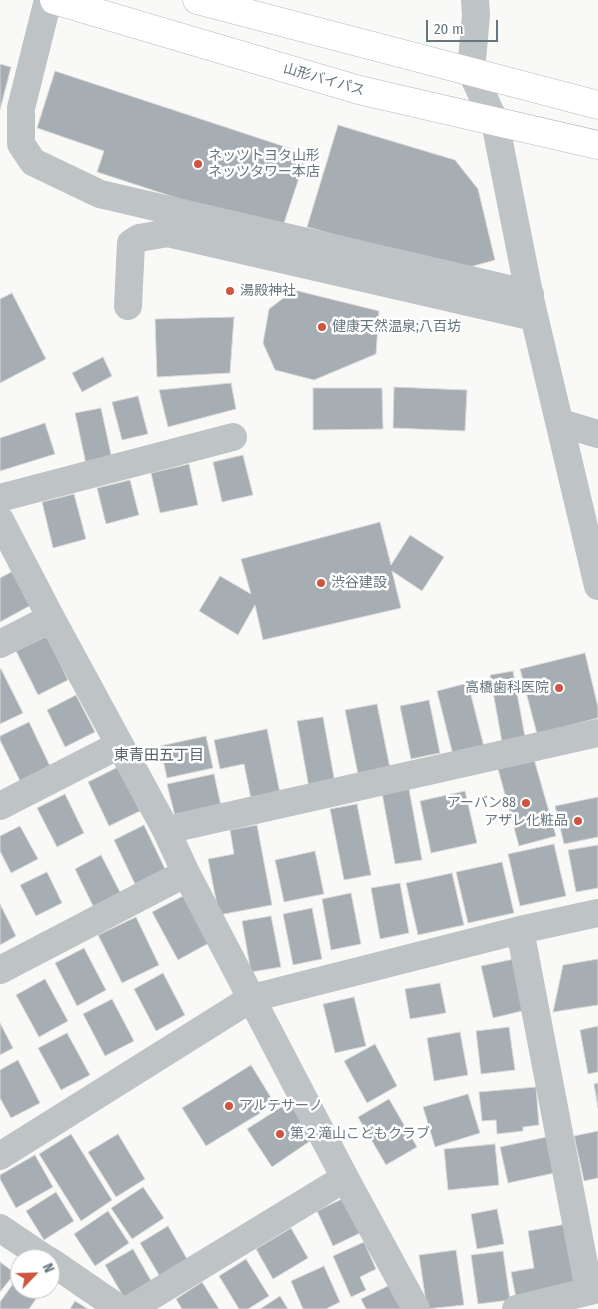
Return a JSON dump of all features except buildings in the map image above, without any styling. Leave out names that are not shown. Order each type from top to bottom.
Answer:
[{"type":"highway","name":"山形バイパス","points":[[54,0],[359,90],[598,145]]},
{"type":"highway","points":[[197,0],[598,105]]},
{"type":"street","points":[[48,0],[21,108],[21,144],[32,162],[100,194],[532,305]]},
{"type":"street","points":[[475,0],[476,15],[471,71],[495,122],[532,305],[598,586]]},
{"type":"street","points":[[128,306],[131,243],[139,238],[168,233],[532,305]]},
{"type":"street","points":[[561,423],[598,434]]},
{"type":"street","points":[[0,498],[232,437]]},
{"type":"street","points":[[0,520],[166,830],[186,873],[345,1178],[416,1309]]},
{"type":"street","points":[[0,644],[51,618]]},
{"type":"street","points":[[166,830],[598,733]]},
{"type":"street","points":[[0,806],[119,745]]},
{"type":"street","points":[[0,970],[186,873]]},
{"type":"street","points":[[0,1156],[252,998],[520,930],[598,913]]},
{"type":"street","points":[[516,1309],[594,1289],[520,930]]},
{"type":"street","points":[[130,1309],[345,1178]]},
{"type":"street","points":[[0,1228],[31,1249]]},
{"type":"street","points":[[60,1269],[120,1309]]},
{"type":"place","name":"ネッツトヨタ山形 ネッツタワー本店","points":[[198,164]]},
{"type":"place","name":"湯殿神社","points":[[230,291]]},
{"type":"place","name":"健康天然温泉;八百坊","points":[[322,327]]},
{"type":"place","name":"渋谷建設","points":[[321,583]]},
{"type":"place","name":"高橋歯科医院","points":[[559,688]]},
{"type":"place","name":"アーバン88","points":[[526,803]]},
{"type":"place","name":"アザレ化粧品","points":[[578,821]]},
{"type":"place","name":"アルテサーノ","points":[[229,1106]]},
{"type":"place","name":"第２滝山こどもクラブ","points":[[280,1134]]},
{"type":"district","name":"東青田五丁目","points":[[159,756]]}]
